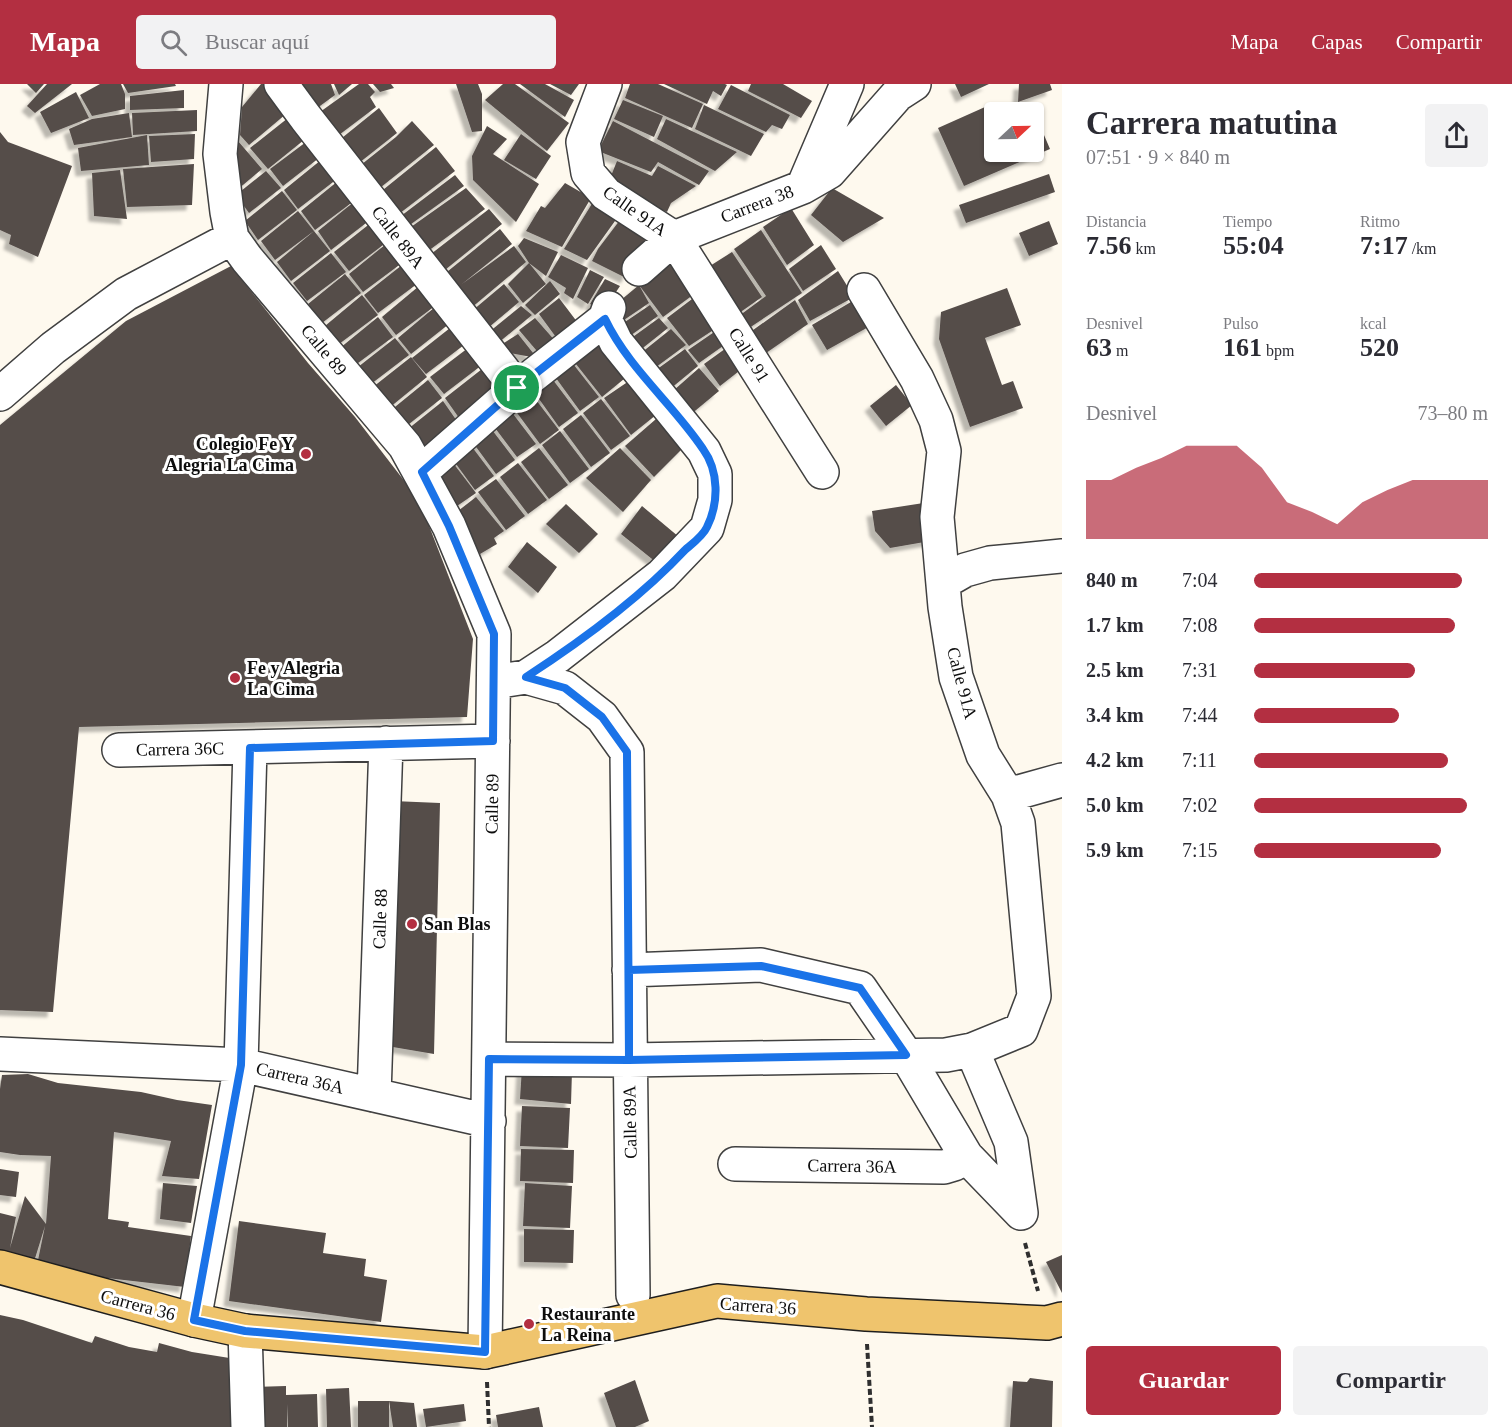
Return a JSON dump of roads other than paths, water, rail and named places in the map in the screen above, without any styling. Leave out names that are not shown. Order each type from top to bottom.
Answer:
[{"type":"main road","name":"Carrera 36","points":[[0,1267],[194,1320],[245,1331],[485,1352],[717,1301],[866,1314],[1057,1324]]},
{"type":"street","name":"Calle 89","points":[[226,84],[220,154],[232,238],[405,446],[422,472],[449,526],[494,634],[485,1352]]},
{"type":"street","name":"Calle 89A","points":[[281,84],[517,388]]},
{"type":"street","name":"Calle 91A","points":[[605,84],[583,142],[588,173],[606,194],[674,238]]},
{"type":"street","name":"Carrera 38","points":[[639,269],[674,238],[803,187],[848,84]]},
{"type":"street","points":[[803,187],[829,172],[897,95],[914,84]]},
{"type":"street","points":[[0,394],[53,348],[126,294],[232,238]]},
{"type":"street","name":"Calle 91","points":[[674,238],[822,472]]},
{"type":"street","name":"Calle 91A","points":[[489,1059],[629,1060],[946,1055],[972,1050],[1021,1030],[1034,996],[1018,823],[1008,795],[982,755],[956,677],[945,607],[937,517],[944,451],[936,420],[917,379],[864,290]]},
{"type":"street","points":[[422,472],[517,388],[607,314],[616,342],[705,451],[715,474],[715,500],[706,528],[662,574],[558,656],[526,677]]},
{"type":"street","points":[[944,582],[964,570],[990,563],[1062,556]]},
{"type":"street","name":"Calle 89A","points":[[494,682],[526,677],[565,688],[602,717],[627,752],[633,1295]]},
{"type":"street","name":"Carrera 36C","points":[[120,750],[493,741]]},
{"type":"street","name":"Calle 88","points":[[374,1095],[386,743]]},
{"type":"street","points":[[194,1320],[241,1065],[250,748]]},
{"type":"street","points":[[1008,795],[1062,780]]},
{"type":"street","points":[[629,970],[761,966],[860,988],[906,1055],[966,1156],[1021,1213],[1011,1142],[972,1050]]},
{"type":"street","name":"Carrera 36A","points":[[0,1054],[241,1065],[489,1121]]},
{"type":"street","name":"Carrera 36A","points":[[735,1164],[944,1167],[966,1156]]},
{"type":"street","points":[[245,1331],[248,1427]]},
{"type":"place","name":"Colegio Fe Y Alegria La Cima","points":[[306,454]]},
{"type":"place","name":"Fe y Alegria La Cima","points":[[235,678]]},
{"type":"place","name":"San Blas","points":[[412,924]]},
{"type":"place","name":"Restaurante La Reina","points":[[529,1324]]}]
